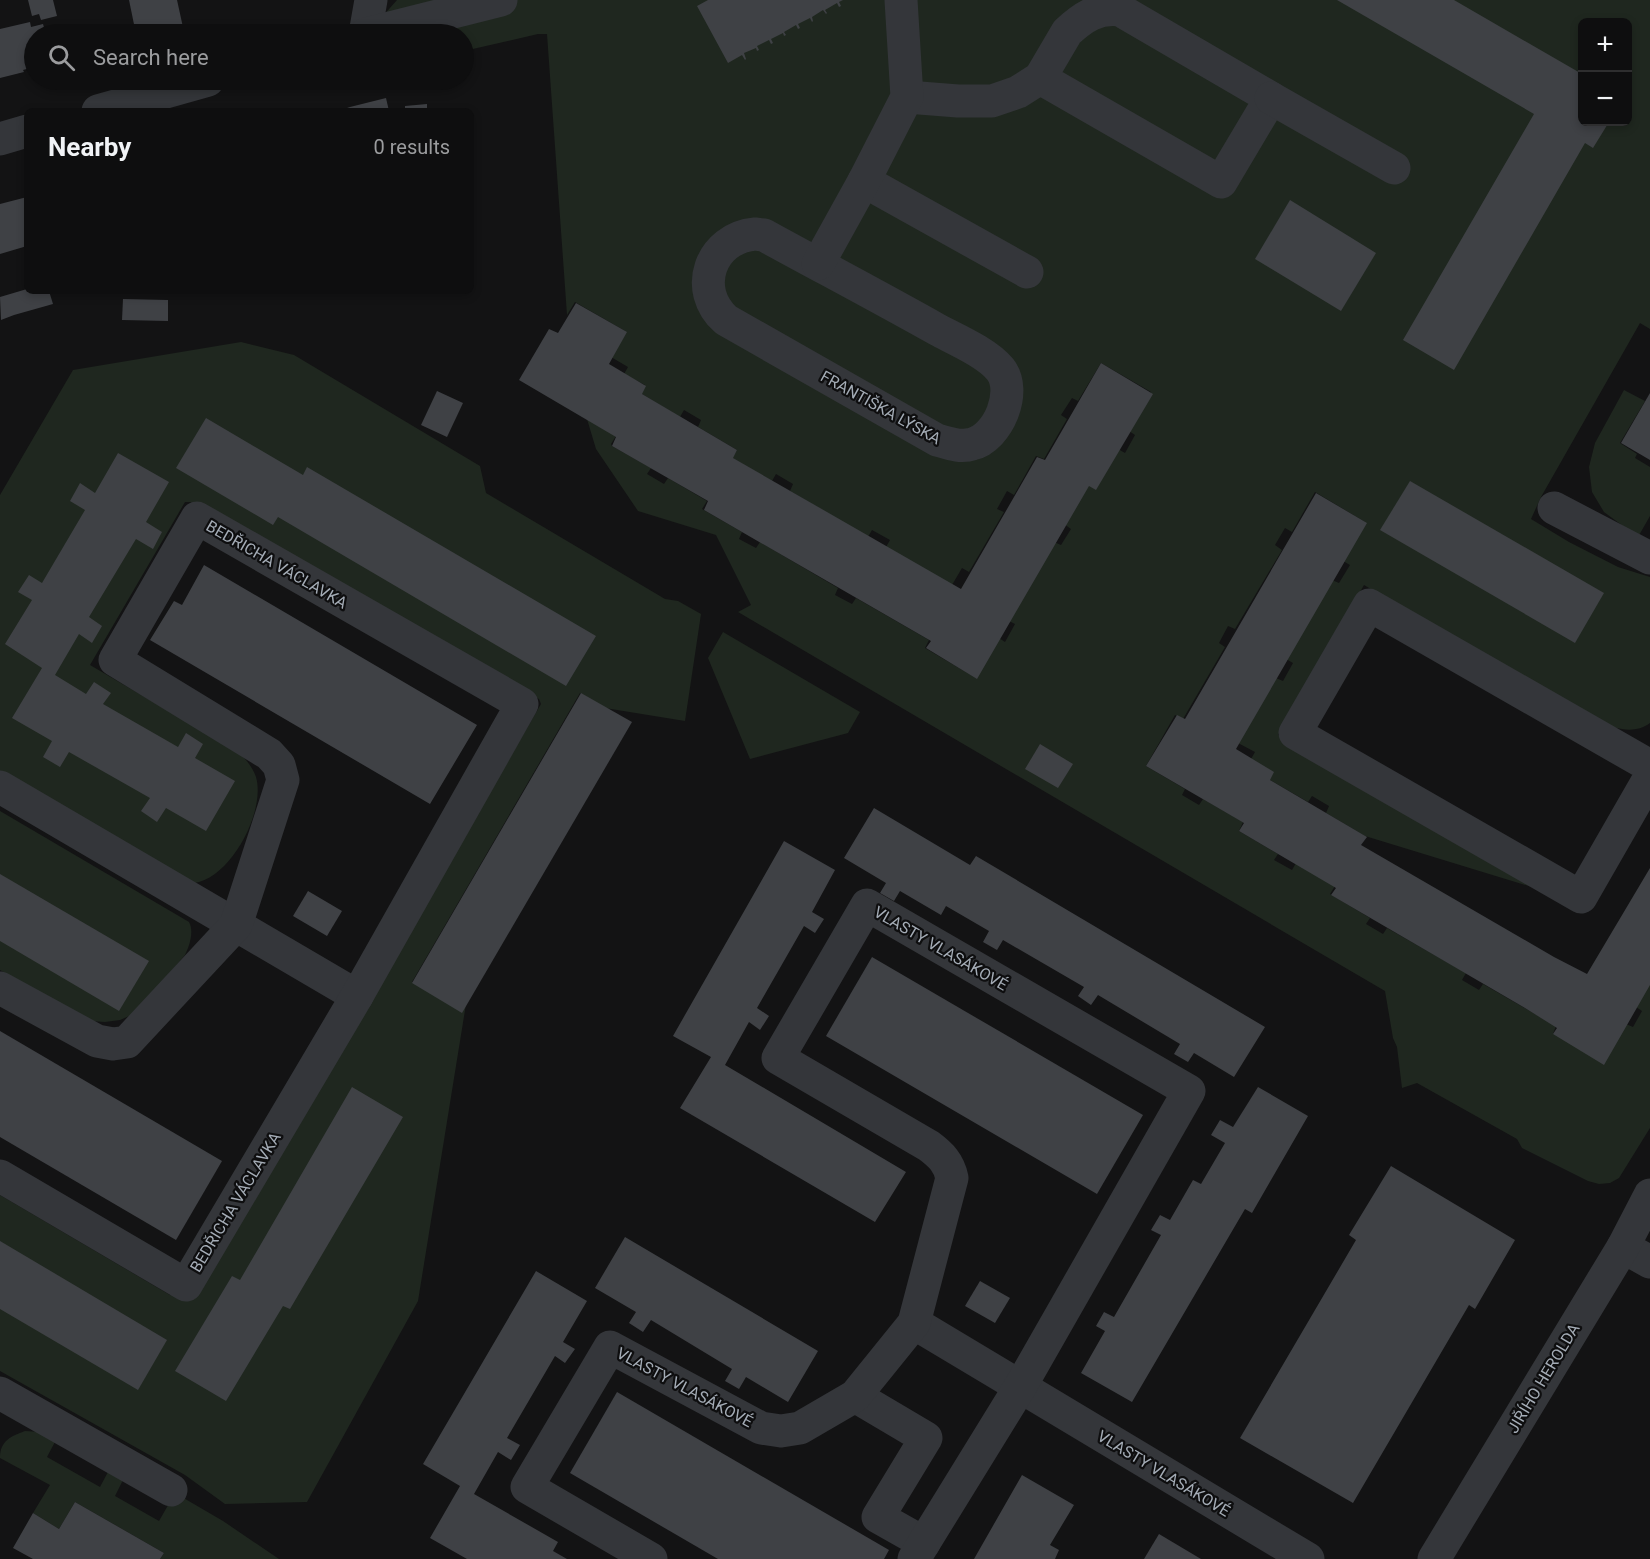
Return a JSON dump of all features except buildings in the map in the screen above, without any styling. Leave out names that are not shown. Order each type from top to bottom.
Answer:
[{"type":"street","points":[[367,24],[371,0]]},
{"type":"street","points":[[818,264],[907,97],[901,0]]},
{"type":"street","points":[[406,24],[488,4]]},
{"type":"street","points":[[907,97],[992,101],[1018,92],[1040,78],[1074,26],[1100,10],[1120,10],[1394,168]]},
{"type":"street","points":[[1040,78],[1221,182],[1271,98]]},
{"type":"street","points":[[109,108],[173,90]]},
{"type":"street","points":[[0,139],[24,132]]},
{"type":"street","points":[[864,181],[1027,272]]},
{"type":"street","name":"FRANTIŠKA LÝSKA","points":[[743,235],[764,235],[818,264],[969,347],[1000,368],[1006,381],[1006,396],[1000,418],[987,437],[972,444],[960,446],[937,440],[734,325],[721,315],[711,299],[709,275],[714,258],[727,243],[743,235]]},
{"type":"street","points":[[1554,508],[1650,558]]},
{"type":"street","name":"BEDŘICHA VÁCLAVKA","points":[[0,988],[97,1041],[113,1044],[128,1042],[236,924],[282,780],[279,765],[269,754],[115,660],[197,518],[522,704],[357,996],[186,1285],[0,1176]]},
{"type":"street","points":[[1650,766],[1369,605],[1295,733],[1581,897],[1650,777]]},
{"type":"street","points":[[0,787],[357,996]]},
{"type":"street","name":"VLASTY VLASÁKOVÉ","points":[[651,1559],[528,1487],[610,1347],[761,1428],[781,1431],[800,1428],[855,1396],[914,1323],[952,1179],[950,1168],[938,1152],[778,1058],[867,905],[1189,1091],[1020,1387],[919,1551]]},
{"type":"street","name":"JIŘÍHO HEROLDA","points":[[1434,1559],[1636,1255],[1650,1195]]},
{"type":"street","name":"VLASTY VLASÁKOVÉ","points":[[914,1323],[1308,1559]]},
{"type":"street","points":[[855,1396],[926,1438],[878,1517],[919,1551]]},
{"type":"street","points":[[4,1405],[171,1490]]},
{"type":"shaded area","points":[[397,0],[1650,0],[1650,329],[1640,323],[1541,497],[1531,519],[1618,567],[1650,577],[1650,723],[1631,730],[1599,723],[1364,585],[1278,735],[1545,891],[1365,836],[1326,813],[1329,806],[1312,796],[1308,802],[1270,780],[1251,759],[1255,752],[1238,743],[1276,678],[1283,681],[1293,663],[1286,659],[1332,580],[1339,583],[1350,565],[1343,561],[1365,522],[1315,492],[1292,532],[1285,528],[1275,545],[1282,550],[1235,629],[1228,626],[1219,643],[1225,647],[1183,719],[1175,715],[1146,766],[1185,789],[1182,795],[1199,805],[1203,799],[1243,822],[1239,831],[1278,854],[1274,860],[1292,870],[1296,863],[1335,886],[1330,894],[1370,918],[1366,924],[1383,934],[1387,928],[1466,973],[1462,980],[1479,990],[1483,984],[1556,1026],[1553,1034],[1626,1024],[1633,1027],[1642,1011],[1636,1007],[1650,982],[1650,1128],[1619,1178],[1610,1183],[1599,1184],[1588,1181],[1522,1148],[1517,1139],[1417,1083],[1402,1088],[1397,1047],[1393,1038],[1385,991],[738,612],[751,605],[716,535],[638,511],[596,449],[587,419],[616,436],[612,446],[651,468],[647,474],[664,484],[668,478],[707,501],[702,509],[742,532],[739,539],[756,548],[760,542],[838,588],[835,595],[852,604],[856,598],[929,640],[925,648],[976,678],[999,638],[1005,642],[1015,624],[1009,621],[1054,542],[1061,545],[1071,529],[1064,524],[1087,485],[1118,449],[1125,453],[1135,435],[1129,431],[1151,392],[1101,363],[1078,401],[1072,398],[1061,415],[1067,419],[1044,459],[1036,456],[1014,495],[1007,491],[997,509],[1004,512],[969,572],[962,568],[952,585],[886,547],[890,540],[872,530],[868,537],[790,491],[793,484],[776,474],[772,481],[732,458],[737,450],[698,427],[701,420],[684,410],[680,417],[640,393],[645,385],[624,374],[628,367],[611,357],[625,331],[575,302],[567,315],[547,34],[474,49],[474,24],[376,24]]},
{"type":"shaded area","points":[[241,342],[294,355],[480,466],[486,493],[665,599],[678,601],[701,614],[685,721],[605,708],[580,693],[412,982],[466,1004],[418,1301],[307,1502],[225,1504],[185,1475],[0,1371],[0,1195],[170,1295],[375,989],[541,704],[539,699],[190,502],[185,502],[90,665],[237,751],[248,762],[256,777],[258,791],[256,807],[251,824],[233,856],[221,869],[208,878],[194,883],[0,774],[0,495],[73,370]]},
{"type":"shaded area","points":[[1624,390],[1645,401],[1620,443],[1637,454],[1635,458],[1650,467],[1650,516],[1638,537],[1604,512],[1592,492],[1589,467],[1595,443]]},
{"type":"shaded area","points":[[723,632],[860,712],[848,733],[750,759],[708,658]]},
{"type":"shaded area","points":[[0,811],[189,922],[191,938],[185,955],[136,1013],[120,1020],[90,1021],[0,970]]},
{"type":"shaded area","points":[[25,1431],[41,1432],[56,1440],[47,1457],[100,1487],[109,1470],[124,1478],[115,1496],[159,1521],[175,1493],[223,1521],[279,1559],[160,1559],[164,1553],[75,1502],[59,1529],[33,1513],[50,1485],[0,1458],[4,1443]]}]
